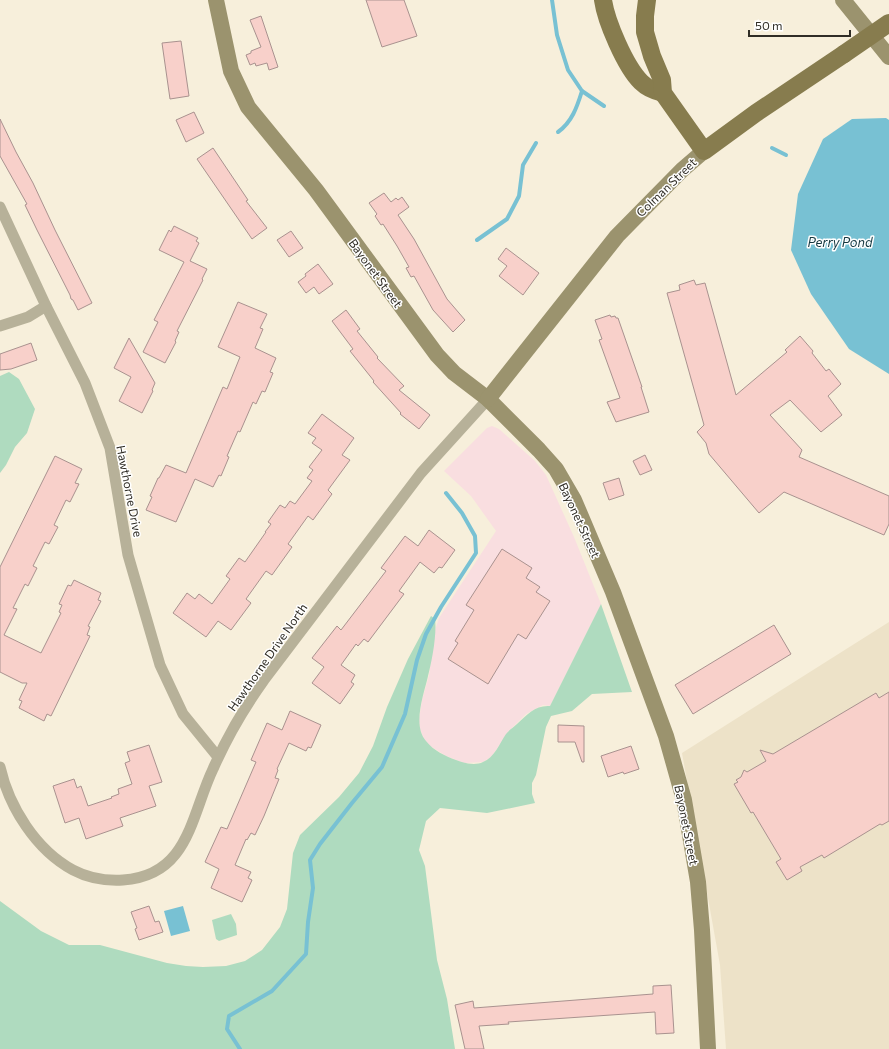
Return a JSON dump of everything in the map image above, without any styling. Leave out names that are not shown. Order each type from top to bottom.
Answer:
[{"type":"main road","points":[[602,0],[615,39],[638,79],[647,87],[663,93]]},
{"type":"main road","points":[[648,0],[645,16],[645,32],[652,56],[661,78],[663,93],[704,151]]},
{"type":"main road","name":"Colman Street","points":[[704,151],[751,116],[889,23]]},
{"type":"street","name":"Bayonet Street","points":[[216,0],[231,71],[248,107],[316,190],[437,355],[454,374],[488,399],[540,450],[556,470],[574,500],[616,599],[666,736],[684,800],[698,882],[708,1049]]},
{"type":"street","points":[[843,0],[889,57]]},
{"type":"street","name":"Colman Street","points":[[488,399],[616,236],[671,180],[704,151]]},
{"type":"street","name":"Hawthorne Drive","points":[[0,207],[46,306],[85,383],[110,448],[128,555],[160,665],[183,714],[218,758]]},
{"type":"street","points":[[0,326],[28,317],[46,306]]},
{"type":"street","name":"Hawthorne Drive North","points":[[0,767],[7,789],[20,815],[38,840],[68,867],[83,875],[100,879],[122,880],[143,876],[154,872],[166,864],[177,853],[191,830],[204,791],[218,758],[245,707],[282,654],[421,473],[488,399]]},
{"type":"shaded area","points":[[492,426],[499,429],[535,461],[546,475],[574,537],[601,604],[550,706],[543,705],[526,714],[507,733],[491,757],[483,762],[464,763],[446,756],[430,746],[424,739],[420,729],[419,719],[422,700],[429,675],[435,630],[439,618],[496,531],[471,496],[444,471],[487,428]]},
{"type":"shaded area","points":[[889,622],[889,1049],[726,1049],[720,965],[682,753]]},
{"type":"green space","points":[[9,372],[19,379],[35,409],[27,433],[15,447],[0,473],[0,376]]},
{"type":"green space","points":[[601,604],[632,692],[592,694],[572,711],[551,716],[546,727],[536,775],[532,783],[532,794],[535,803],[487,813],[440,808],[426,821],[419,850],[425,866],[437,960],[447,999],[455,1049],[0,1049],[0,901],[41,931],[69,945],[100,945],[167,963],[186,966],[226,966],[245,961],[262,950],[280,927],[287,909],[293,853],[300,835],[339,797],[359,773],[373,746],[387,707],[408,659],[431,616],[435,619],[434,648],[420,709],[419,718],[422,734],[429,745],[444,755],[462,762],[477,764],[487,760],[496,750],[507,733],[528,714],[540,707],[550,706]]},
{"type":"green space","points":[[231,914],[236,924],[237,935],[219,941],[216,939],[212,920]]},
{"type":"water","name":"Perry Pond","points":[[886,118],[889,120],[889,374],[849,349],[811,294],[791,250],[798,194],[823,139],[852,119]]},
{"type":"water","points":[[183,906],[190,931],[171,936],[164,911]]},
{"type":"building","points":[[366,0],[404,0],[417,36],[382,47]]},
{"type":"building","points":[[261,16],[278,67],[269,70],[267,63],[256,66],[255,63],[250,65],[246,55],[261,47],[250,20]]},
{"type":"building","points":[[181,41],[189,96],[170,99],[162,43]]},
{"type":"building","points":[[194,112],[204,133],[186,142],[176,120]]},
{"type":"building","points":[[0,119],[92,303],[78,310],[71,299],[37,230],[25,205],[27,204],[0,156]]},
{"type":"building","points":[[213,148],[248,200],[246,201],[267,228],[252,239],[197,159]]},
{"type":"building","points":[[384,193],[391,202],[396,198],[398,200],[402,197],[409,207],[398,215],[414,239],[447,299],[465,320],[453,332],[433,310],[414,276],[411,277],[406,268],[409,267],[397,246],[383,224],[381,225],[375,216],[377,214],[369,203]]},
{"type":"building","points":[[174,226],[198,238],[196,241],[199,243],[190,261],[207,269],[177,331],[179,332],[175,341],[176,342],[165,363],[143,352],[158,322],[154,320],[184,262],[159,250],[169,230],[171,232]]},
{"type":"building","points":[[291,231],[303,248],[289,257],[277,240]]},
{"type":"building","points":[[506,248],[539,273],[523,295],[499,276],[507,266],[498,259]]},
{"type":"building","points":[[318,264],[333,284],[319,294],[314,287],[306,293],[298,282],[306,276],[305,274]]},
{"type":"building","points":[[694,280],[696,285],[705,283],[736,395],[787,352],[785,350],[800,336],[813,351],[812,353],[826,371],[829,369],[841,384],[828,396],[842,415],[821,432],[790,400],[770,415],[802,450],[799,457],[889,496],[889,524],[884,535],[784,492],[759,513],[709,454],[706,443],[697,432],[704,425],[667,293],[680,290],[679,285]]},
{"type":"building","points":[[238,302],[267,314],[260,328],[263,329],[255,348],[276,358],[270,372],[273,373],[265,392],[262,391],[256,404],[253,402],[240,432],[238,431],[227,456],[229,457],[221,476],[219,475],[213,487],[195,479],[176,522],[146,510],[158,478],[166,465],[186,473],[223,387],[227,389],[240,357],[218,347]]},
{"type":"building","points":[[346,310],[360,329],[357,331],[378,357],[377,358],[404,386],[399,390],[430,415],[419,429],[400,414],[401,413],[373,382],[374,381],[350,351],[353,349],[332,321]]},
{"type":"building","points":[[610,315],[611,317],[615,316],[618,318],[649,412],[616,422],[607,402],[620,398],[599,340],[602,339],[595,320]]},
{"type":"building","points":[[129,338],[155,383],[152,390],[153,391],[142,413],[119,401],[131,377],[114,368]]},
{"type":"building","points":[[31,343],[37,360],[11,369],[0,370],[0,354]]},
{"type":"building","points":[[322,414],[354,438],[342,455],[350,460],[328,490],[332,494],[313,520],[308,516],[288,544],[292,547],[272,575],[266,571],[246,599],[251,603],[231,630],[218,621],[206,637],[173,613],[187,593],[195,599],[199,594],[212,604],[230,579],[226,576],[239,558],[245,562],[271,524],[268,522],[280,505],[285,508],[290,501],[295,504],[312,481],[307,478],[313,470],[309,467],[322,450],[312,443],[316,438],[308,433]]},
{"type":"building","points":[[645,455],[652,470],[640,475],[633,461]]},
{"type":"building","points":[[55,456],[82,469],[75,483],[79,484],[70,502],[66,500],[54,525],[58,527],[49,544],[45,542],[33,566],[37,568],[28,586],[25,584],[13,608],[17,609],[4,635],[41,653],[61,613],[59,612],[62,605],[59,604],[68,585],[71,586],[74,580],[101,593],[98,600],[101,601],[88,626],[90,627],[87,635],[90,636],[51,716],[47,714],[44,721],[19,708],[22,701],[19,700],[27,683],[22,683],[0,672],[0,567]]},
{"type":"building","points":[[619,478],[624,495],[609,500],[603,483]]},
{"type":"building","points":[[429,530],[455,550],[442,568],[439,567],[434,573],[420,562],[399,591],[404,594],[368,642],[364,639],[358,646],[356,644],[341,665],[355,675],[351,682],[354,684],[340,704],[312,683],[324,667],[312,658],[337,626],[341,630],[386,571],[381,568],[405,536],[418,546]]},
{"type":"building","points":[[502,549],[532,568],[526,578],[540,587],[536,592],[550,601],[526,639],[518,634],[488,684],[448,659],[458,643],[455,641],[474,610],[466,605]]},
{"type":"building","points":[[774,625],[791,654],[693,714],[675,685]]},
{"type":"building","points":[[889,692],[889,821],[882,825],[880,824],[824,858],[822,855],[800,867],[802,871],[787,880],[776,862],[781,859],[753,812],[751,813],[734,784],[738,782],[736,780],[741,777],[744,770],[747,772],[766,761],[760,750],[773,754],[876,693],[879,698]]},
{"type":"building","points":[[290,711],[321,725],[311,748],[308,747],[306,751],[289,743],[277,769],[275,778],[279,779],[264,816],[255,835],[251,833],[247,840],[246,839],[235,865],[251,872],[248,878],[252,880],[242,902],[211,888],[219,869],[205,862],[221,827],[227,829],[256,762],[251,760],[267,723],[282,730]]},
{"type":"building","points":[[558,725],[584,726],[584,762],[582,762],[575,742],[558,742]]},
{"type":"building","points":[[149,745],[162,782],[149,786],[156,806],[120,818],[123,826],[86,839],[79,818],[65,823],[53,786],[74,779],[77,788],[81,786],[88,806],[112,798],[111,797],[119,794],[118,789],[132,784],[125,763],[130,761],[127,752]]},
{"type":"building","points":[[631,746],[639,769],[608,777],[601,756]]},
{"type":"building","points":[[149,906],[155,922],[159,921],[163,932],[139,940],[135,929],[137,928],[131,912]]},
{"type":"building","points":[[671,985],[674,1033],[656,1034],[655,1012],[508,1022],[509,1024],[479,1026],[484,1049],[465,1049],[455,1005],[473,1001],[474,1008],[653,994],[653,986]]},
{"type":"waterway","points":[[552,0],[557,35],[568,70],[582,91],[604,106]]},
{"type":"waterway","points":[[558,132],[570,119],[582,91]]},
{"type":"waterway","points":[[477,240],[507,219],[519,196],[523,165],[536,143]]},
{"type":"waterway","points":[[772,148],[786,155]]},
{"type":"waterway","points":[[240,1049],[227,1029],[229,1016],[272,991],[306,954],[308,922],[313,888],[310,860],[320,844],[382,767],[405,714],[417,660],[426,634],[441,607],[476,553],[475,536],[462,513],[446,493]]}]
